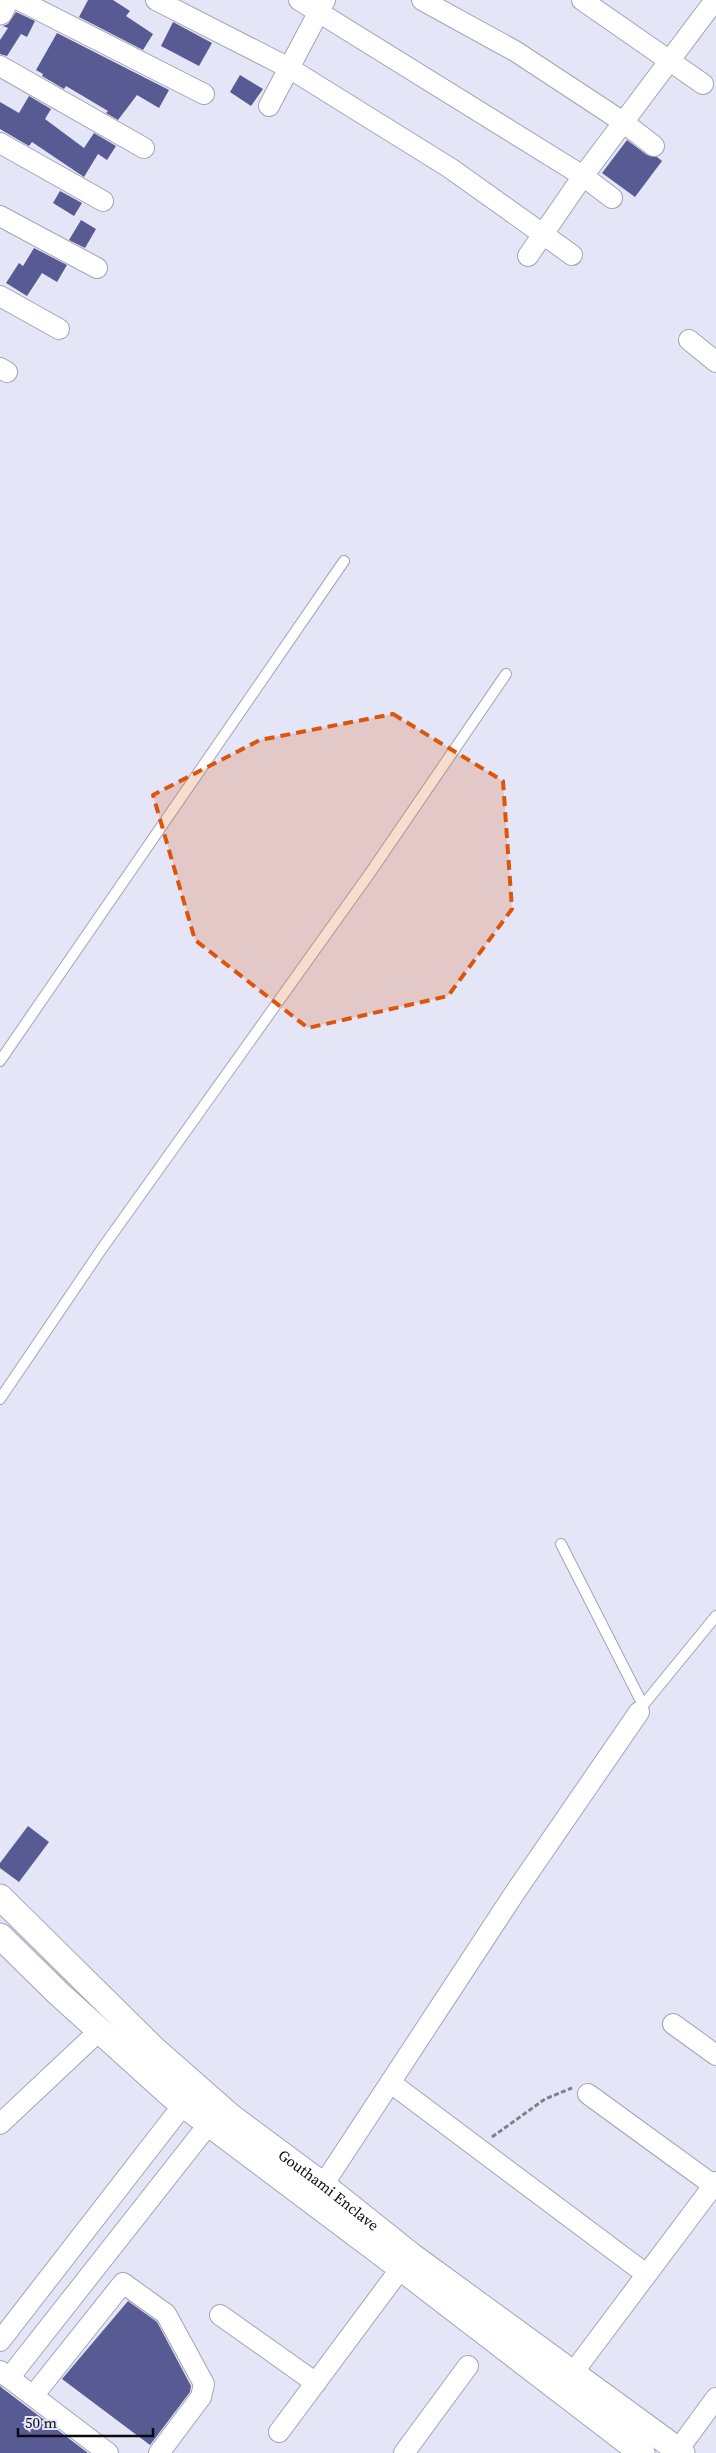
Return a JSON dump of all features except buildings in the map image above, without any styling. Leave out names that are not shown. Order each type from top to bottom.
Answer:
[{"type":"street","points":[[0,12],[6,0]]},
{"type":"street","points":[[19,0],[204,94]]},
{"type":"street","points":[[156,0],[289,68],[450,168],[572,255]]},
{"type":"street","points":[[299,0],[322,6],[582,176],[612,198]]},
{"type":"street","points":[[422,0],[515,51],[622,122],[654,146]]},
{"type":"street","points":[[582,0],[703,84]]},
{"type":"street","points":[[528,256],[582,176],[712,3]]},
{"type":"street","points":[[269,106],[322,6]]},
{"type":"street","points":[[0,66],[144,148]]},
{"type":"street","points":[[0,143],[103,201]]},
{"type":"street","points":[[0,216],[97,268]]},
{"type":"street","points":[[0,296],[59,329]]},
{"type":"street","points":[[689,340],[716,362]]},
{"type":"street","points":[[323,2184],[514,1894],[641,1708]]},
{"type":"street","name":"Gouthami Enclave","points":[[0,1897],[156,2050],[230,2116],[323,2184],[412,2256],[680,2451]]},
{"type":"street","name":"Gouthami Enclave","points":[[0,1936],[99,2031],[183,2105],[401,2268],[642,2453]]},
{"type":"street","points":[[672,2024],[716,2055]]},
{"type":"street","points":[[0,2124],[99,2031]]},
{"type":"street","points":[[391,2083],[646,2274]]},
{"type":"street","points":[[572,2374],[715,2184],[588,2094]]},
{"type":"street","points":[[0,2341],[183,2105]]},
{"type":"street","points":[[108,2453],[5,2374],[208,2125]]},
{"type":"street","points":[[279,2432],[401,2268]]},
{"type":"street","points":[[33,2396],[122,2283],[166,2314],[204,2384],[201,2396],[159,2453]]},
{"type":"street","points":[[220,2316],[316,2383]]},
{"type":"street","points":[[406,2452],[468,2366]]},
{"type":"street","points":[[680,2451],[716,2398]]},
{"type":"lane","points":[[0,1061],[344,561]]},
{"type":"lane","points":[[0,1399],[101,1250],[370,874],[506,674]]},
{"type":"lane","points":[[561,1544],[641,1708],[716,1616]]},
{"type":"path","points":[[463,2137],[483,2141],[490,2139],[545,2099],[572,2088],[578,2088],[588,2094]]},
{"type":"highlighted area","points":[[393,714],[503,781],[512,909],[448,996],[308,1028],[195,940],[153,795],[260,740]]}]
